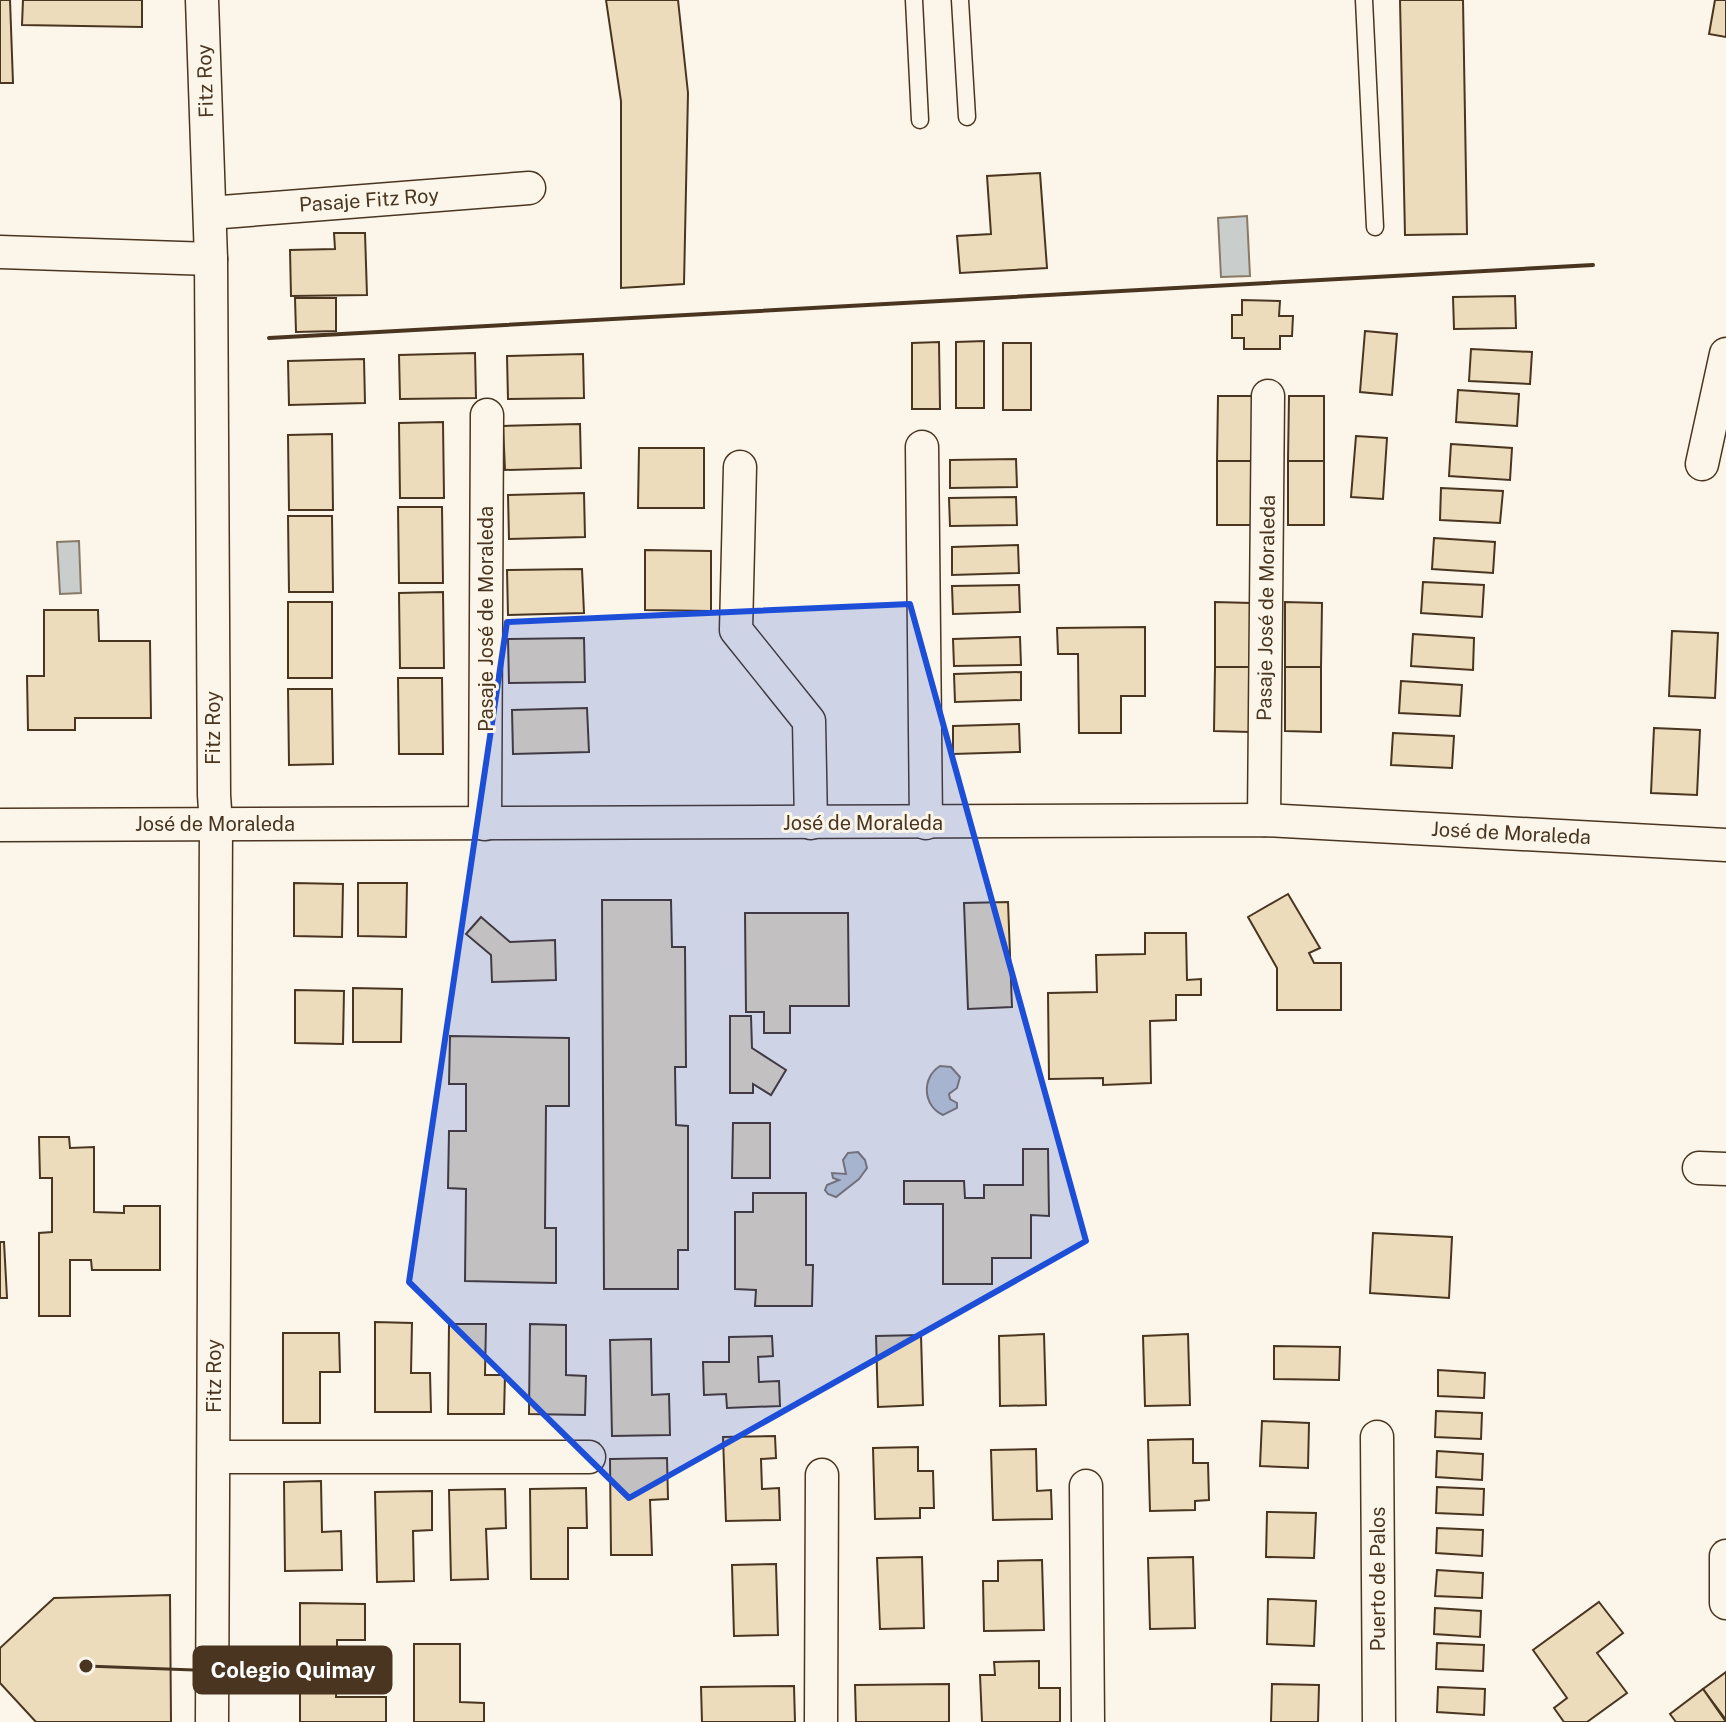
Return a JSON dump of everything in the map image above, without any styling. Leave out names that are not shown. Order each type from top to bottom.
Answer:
[{"type":"street","name":"Fitz Roy","points":[[202,0],[211,259],[216,824],[212,1722]]},
{"type":"street","name":"Pasaje Fitz Roy","points":[[210,213],[529,188]]},
{"type":"street","points":[[0,252],[211,259]]},
{"type":"street","points":[[1702,464],[1726,358]]},
{"type":"street","name":"Pasaje José de Moraleda","points":[[1264,820],[1268,396]]},
{"type":"street","name":"Pasaje José de Moraleda","points":[[485,824],[487,415]]},
{"type":"street","points":[[922,447],[926,823]]},
{"type":"street","points":[[740,467],[736,630],[809,721],[811,823]]},
{"type":"street","name":"José de Moraleda","points":[[0,825],[1264,820],[1726,845]]},
{"type":"street","name":"Puerto de Palos","points":[[1377,1437],[1379,1722]]},
{"type":"street","points":[[214,1457],[589,1457]]},
{"type":"street","points":[[821,1722],[822,1475]]},
{"type":"street","points":[[1086,1486],[1088,1722]]},
{"type":"street","points":[[1726,1556],[1726,1603]]},
{"type":"lane","points":[[914,0],[920,120]]},
{"type":"lane","points":[[960,0],[967,117]]},
{"type":"lane","points":[[1364,0],[1375,227]]},
{"type":"highlighted area","points":[[910,604],[1086,1241],[629,1498],[409,1282],[507,622]]},
{"type":"shaded area","points":[[1247,216],[1250,276],[1221,277],[1218,218]]},
{"type":"shaded area","points":[[79,541],[81,593],[60,594],[57,542]]},
{"type":"shaded area","points":[[940,1066],[951,1067],[960,1077],[957,1088],[949,1094],[950,1099],[957,1103],[957,1108],[943,1115],[931,1105],[927,1092],[930,1077]]},
{"type":"shaded area","points":[[858,1152],[867,1168],[859,1179],[836,1197],[828,1194],[825,1190],[827,1185],[839,1180],[833,1178],[832,1173],[846,1174],[843,1160],[848,1153]]},
{"type":"building","points":[[0,0],[10,0],[13,83],[0,83]]},
{"type":"building","points":[[23,0],[142,0],[142,27],[22,25]]},
{"type":"building","points":[[606,0],[678,0],[688,93],[684,284],[621,288],[621,101]]},
{"type":"building","points":[[1400,0],[1463,0],[1467,234],[1405,235]]},
{"type":"building","points":[[1715,0],[1726,0],[1726,37],[1709,34]]},
{"type":"building","points":[[1040,173],[1047,268],[960,273],[957,236],[991,234],[987,176]]},
{"type":"building","points":[[334,233],[365,233],[367,295],[291,296],[290,250],[335,249]]},
{"type":"building","points":[[1515,296],[1516,328],[1454,329],[1453,297]]},
{"type":"building","points":[[295,298],[336,298],[336,331],[296,332]]},
{"type":"building","points":[[1242,300],[1280,301],[1279,316],[1293,316],[1292,336],[1280,336],[1280,349],[1244,349],[1244,338],[1232,338],[1232,315],[1242,315]]},
{"type":"building","points":[[1365,331],[1397,334],[1392,395],[1360,392]]},
{"type":"building","points":[[984,341],[984,408],[956,408],[956,342]]},
{"type":"building","points":[[939,342],[940,409],[912,409],[912,343]]},
{"type":"building","points":[[1003,343],[1031,343],[1031,410],[1003,410]]},
{"type":"building","points":[[1471,349],[1532,352],[1530,384],[1469,381]]},
{"type":"building","points":[[475,353],[476,398],[400,399],[399,355]]},
{"type":"building","points":[[583,354],[584,398],[508,399],[507,356]]},
{"type":"building","points":[[364,359],[365,403],[289,405],[288,361]]},
{"type":"building","points":[[1458,390],[1519,394],[1517,426],[1456,422]]},
{"type":"building","points":[[1218,396],[1254,396],[1253,461],[1217,461]]},
{"type":"building","points":[[1289,396],[1324,396],[1324,461],[1288,461]]},
{"type":"building","points":[[443,422],[444,498],[400,498],[399,423]]},
{"type":"building","points":[[580,424],[581,468],[505,470],[503,426]]},
{"type":"building","points":[[332,434],[333,510],[289,510],[288,435]]},
{"type":"building","points":[[1356,436],[1387,438],[1383,499],[1351,497]]},
{"type":"building","points":[[1451,444],[1512,448],[1510,480],[1449,476]]},
{"type":"building","points":[[639,448],[704,448],[704,508],[638,508]]},
{"type":"building","points":[[1016,459],[1017,487],[950,488],[950,460]]},
{"type":"building","points":[[1217,461],[1253,461],[1253,525],[1217,525]]},
{"type":"building","points":[[1288,461],[1324,461],[1324,525],[1288,525]]},
{"type":"building","points":[[1441,488],[1503,491],[1500,523],[1440,520]]},
{"type":"building","points":[[584,493],[585,537],[509,539],[508,495]]},
{"type":"building","points":[[1016,497],[1017,525],[950,526],[949,498]]},
{"type":"building","points":[[398,507],[442,507],[443,583],[399,583]]},
{"type":"building","points":[[288,516],[332,516],[333,592],[289,592]]},
{"type":"building","points":[[1434,538],[1495,542],[1493,573],[1432,569]]},
{"type":"building","points":[[1018,545],[1019,573],[952,575],[952,547]]},
{"type":"building","points":[[645,550],[711,551],[711,611],[645,610]]},
{"type":"building","points":[[582,569],[584,613],[508,615],[507,570]]},
{"type":"building","points":[[1423,582],[1484,585],[1482,617],[1421,613]]},
{"type":"building","points":[[1019,585],[1020,612],[953,614],[952,586]]},
{"type":"building","points":[[443,592],[444,668],[400,668],[399,593]]},
{"type":"building","points":[[288,602],[332,602],[332,678],[288,678]]},
{"type":"building","points":[[1215,602],[1251,603],[1250,667],[1215,667]]},
{"type":"building","points":[[1285,602],[1322,603],[1321,667],[1285,667]]},
{"type":"building","points":[[44,610],[98,610],[99,641],[150,641],[151,718],[75,718],[75,730],[28,730],[27,676],[44,676]]},
{"type":"building","points":[[1145,627],[1145,696],[1121,696],[1121,733],[1079,733],[1078,654],[1058,654],[1057,628]]},
{"type":"building","points":[[1672,631],[1718,633],[1715,698],[1669,696]]},
{"type":"building","points":[[1413,634],[1474,638],[1473,670],[1411,666]]},
{"type":"building","points":[[1020,637],[1021,665],[954,666],[953,639]]},
{"type":"building","points":[[584,638],[585,682],[509,683],[508,639]]},
{"type":"building","points":[[1215,667],[1250,667],[1250,732],[1214,731]]},
{"type":"building","points":[[1285,667],[1321,667],[1321,732],[1285,731]]},
{"type":"building","points":[[1021,672],[1021,700],[955,702],[954,674]]},
{"type":"building","points":[[398,678],[442,678],[443,754],[399,754]]},
{"type":"building","points":[[1401,681],[1462,685],[1460,716],[1399,713]]},
{"type":"building","points":[[288,689],[332,689],[333,764],[289,765]]},
{"type":"building","points":[[587,708],[589,752],[513,754],[512,710]]},
{"type":"building","points":[[1019,724],[1020,752],[953,754],[953,726]]},
{"type":"building","points":[[1654,728],[1700,730],[1697,795],[1651,793]]},
{"type":"building","points":[[1393,733],[1454,736],[1452,768],[1391,765]]},
{"type":"building","points":[[294,883],[343,884],[342,937],[294,936]]},
{"type":"building","points":[[358,883],[407,883],[406,937],[358,936]]},
{"type":"building","points":[[1288,894],[1320,948],[1309,953],[1314,963],[1341,963],[1341,1010],[1277,1010],[1277,968],[1248,917]]},
{"type":"building","points":[[602,900],[671,900],[672,947],[685,947],[686,1067],[675,1067],[676,1125],[688,1126],[688,1250],[678,1250],[678,1289],[604,1289]]},
{"type":"building","points":[[1008,902],[1012,1007],[968,1009],[964,903]]},
{"type":"building","points":[[745,913],[848,913],[849,1006],[790,1006],[790,1033],[764,1033],[764,1012],[746,1012]]},
{"type":"building","points":[[481,917],[510,942],[555,940],[556,980],[492,982],[491,955],[466,934]]},
{"type":"building","points":[[1145,933],[1186,933],[1187,980],[1201,979],[1201,995],[1176,995],[1176,1020],[1150,1021],[1151,1083],[1103,1085],[1103,1078],[1049,1079],[1048,993],[1097,992],[1096,955],[1145,954]]},
{"type":"building","points":[[353,988],[402,989],[401,1042],[353,1042]]},
{"type":"building","points":[[295,990],[344,991],[343,1044],[295,1043]]},
{"type":"building","points":[[730,1016],[751,1016],[752,1048],[786,1070],[771,1095],[753,1084],[753,1093],[730,1093]]},
{"type":"building","points":[[450,1036],[569,1038],[569,1106],[546,1106],[545,1228],[556,1228],[556,1283],[465,1281],[466,1189],[448,1188],[449,1131],[466,1131],[466,1084],[449,1084]]},
{"type":"building","points":[[733,1123],[770,1123],[770,1178],[732,1178]]},
{"type":"building","points":[[39,1137],[69,1137],[70,1148],[94,1147],[94,1212],[124,1213],[124,1206],[160,1206],[160,1270],[92,1270],[91,1260],[70,1260],[70,1316],[39,1316],[39,1233],[52,1232],[52,1178],[40,1178]]},
{"type":"building","points":[[1023,1149],[1048,1149],[1049,1216],[1031,1215],[1031,1258],[992,1258],[992,1284],[943,1284],[943,1204],[904,1204],[904,1181],[964,1181],[965,1198],[984,1198],[984,1185],[1023,1185]]},
{"type":"building","points":[[753,1193],[806,1193],[806,1265],[813,1265],[812,1306],[755,1306],[756,1290],[735,1289],[735,1212],[753,1212]]},
{"type":"building","points":[[1373,1233],[1452,1237],[1449,1298],[1370,1293]]},
{"type":"building","points":[[0,1242],[4,1242],[7,1298],[0,1298]]},
{"type":"building","points":[[375,1322],[412,1323],[411,1373],[430,1373],[431,1412],[375,1412]]},
{"type":"building","points":[[449,1324],[486,1324],[485,1375],[505,1375],[504,1414],[448,1414]]},
{"type":"building","points":[[530,1324],[566,1325],[566,1375],[586,1376],[585,1415],[529,1414]]},
{"type":"building","points":[[283,1333],[339,1333],[340,1372],[320,1372],[320,1423],[283,1423]]},
{"type":"building","points":[[1044,1334],[1046,1405],[1000,1406],[999,1336]]},
{"type":"building","points":[[1188,1334],[1190,1405],[1145,1406],[1143,1336]]},
{"type":"building","points":[[921,1335],[923,1405],[878,1407],[876,1336]]},
{"type":"building","points":[[772,1336],[773,1356],[758,1357],[759,1382],[779,1381],[780,1406],[727,1408],[726,1394],[704,1395],[703,1362],[729,1362],[729,1337]]},
{"type":"building","points":[[651,1339],[652,1395],[669,1394],[670,1435],[612,1436],[610,1340]]},
{"type":"building","points":[[1274,1346],[1340,1347],[1339,1380],[1274,1379]]},
{"type":"building","points":[[1438,1370],[1485,1373],[1484,1398],[1438,1396]]},
{"type":"building","points":[[1436,1411],[1482,1413],[1481,1439],[1435,1437]]},
{"type":"building","points":[[1262,1421],[1309,1423],[1308,1468],[1260,1466]]},
{"type":"building","points":[[775,1436],[776,1458],[761,1459],[762,1489],[779,1488],[780,1520],[726,1521],[723,1437]]},
{"type":"building","points":[[1193,1439],[1193,1463],[1208,1463],[1209,1500],[1195,1501],[1195,1510],[1150,1511],[1148,1440]]},
{"type":"building","points":[[918,1447],[918,1471],[933,1471],[934,1508],[920,1508],[920,1518],[875,1519],[873,1448]]},
{"type":"building","points":[[1036,1449],[1037,1491],[1051,1490],[1052,1519],[993,1520],[991,1450]]},
{"type":"building","points":[[1437,1451],[1483,1454],[1482,1480],[1436,1477]]},
{"type":"building","points":[[667,1458],[668,1499],[650,1500],[652,1555],[611,1555],[610,1459]]},
{"type":"building","points":[[321,1481],[322,1532],[341,1531],[342,1570],[285,1571],[284,1482]]},
{"type":"building","points":[[1437,1487],[1484,1489],[1483,1515],[1436,1513]]},
{"type":"building","points":[[586,1488],[587,1528],[568,1528],[568,1579],[531,1579],[530,1489]]},
{"type":"building","points":[[505,1489],[506,1528],[486,1529],[488,1579],[451,1580],[449,1490]]},
{"type":"building","points":[[432,1491],[432,1530],[413,1531],[414,1581],[377,1582],[375,1492]]},
{"type":"building","points":[[1267,1512],[1316,1513],[1314,1558],[1266,1557]]},
{"type":"building","points":[[1437,1528],[1483,1530],[1482,1556],[1436,1553]]},
{"type":"building","points":[[922,1557],[924,1628],[880,1629],[877,1558]]},
{"type":"building","points":[[1193,1557],[1195,1628],[1150,1629],[1148,1558]]},
{"type":"building","points":[[1042,1560],[1044,1630],[984,1631],[983,1581],[998,1581],[998,1561]]},
{"type":"building","points":[[776,1564],[778,1635],[734,1636],[732,1565]]},
{"type":"building","points":[[1437,1570],[1483,1573],[1482,1598],[1435,1596]]},
{"type":"building","points":[[170,1595],[171,1722],[36,1722],[0,1683],[0,1648],[54,1598]]},
{"type":"building","points":[[1268,1599],[1316,1601],[1314,1646],[1267,1644]]},
{"type":"building","points":[[1599,1602],[1623,1633],[1597,1653],[1627,1693],[1587,1722],[1564,1722],[1554,1708],[1567,1698],[1533,1650]]},
{"type":"building","points":[[300,1603],[365,1604],[365,1640],[337,1640],[337,1681],[300,1681]]},
{"type":"building","points":[[1435,1608],[1481,1611],[1480,1637],[1434,1634]]},
{"type":"building","points":[[1437,1643],[1484,1645],[1483,1671],[1436,1669]]},
{"type":"building","points":[[414,1644],[460,1644],[460,1702],[484,1703],[484,1722],[414,1722]]},
{"type":"building","points":[[1039,1661],[1039,1688],[1060,1688],[1060,1722],[982,1722],[980,1675],[995,1675],[994,1662]]},
{"type":"building","points":[[1726,1672],[1726,1720],[1703,1689]]},
{"type":"building","points":[[300,1681],[337,1681],[336,1697],[386,1697],[386,1722],[300,1722]]},
{"type":"building","points":[[949,1684],[949,1722],[856,1722],[855,1685]]},
{"type":"building","points":[[1272,1684],[1319,1685],[1318,1722],[1271,1722]]},
{"type":"building","points":[[794,1686],[795,1722],[702,1722],[701,1687]]},
{"type":"building","points":[[1438,1687],[1485,1689],[1484,1715],[1437,1712]]},
{"type":"building","points":[[1703,1689],[1726,1722],[1676,1722],[1670,1714]]},
{"type":"wall","points":[[269,338],[1593,265]]},
{"type":"place","name":"Colegio Quimay","points":[[86,1666]]}]
